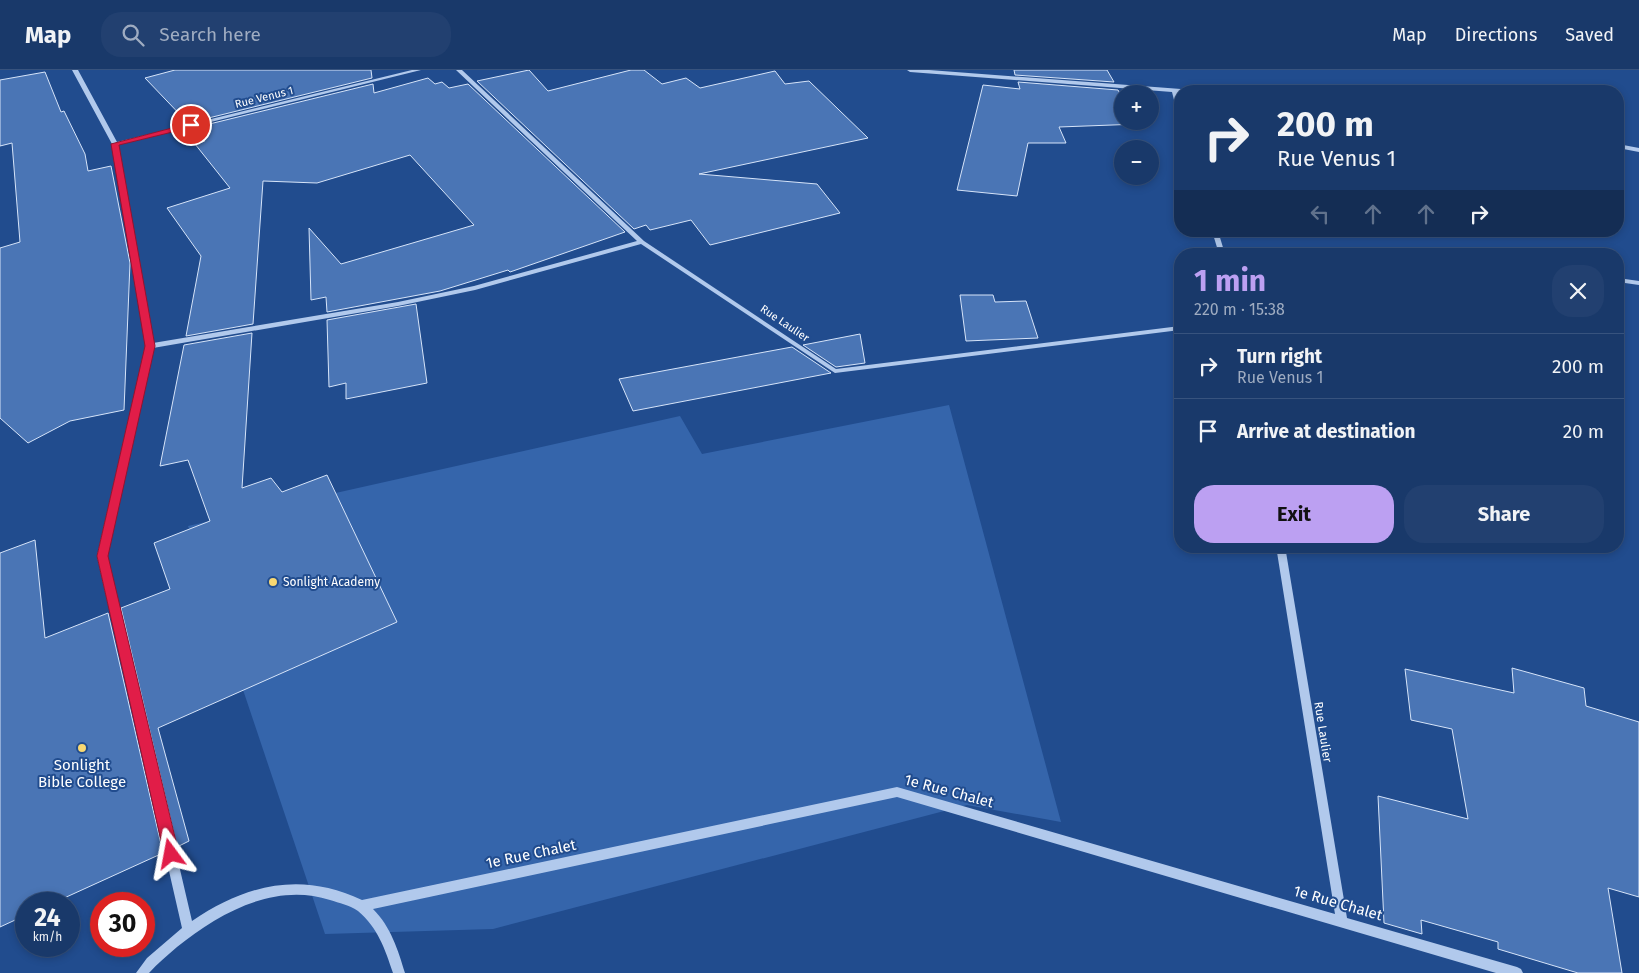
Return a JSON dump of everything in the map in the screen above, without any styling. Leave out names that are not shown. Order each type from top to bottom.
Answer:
[{"type":"street","points":[[75,70],[115,144],[150,346],[102,556],[188,929]]},
{"type":"street","name":"Rue Venus 1","points":[[115,144],[418,70]]},
{"type":"street","name":"Rue Laulier","points":[[459,70],[642,242],[835,371],[1174,329]]},
{"type":"street","points":[[910,70],[1174,91]]},
{"type":"street","points":[[1624,147],[1639,150]]},
{"type":"street","points":[[150,346],[417,300],[475,288],[642,242]]},
{"type":"street","points":[[1624,281],[1639,283]]},
{"type":"street","name":"Rue Laulier","points":[[1281,553],[1342,921]]},
{"type":"street","name":"1e Rue Chalet","points":[[362,906],[897,792],[1516,973]]},
{"type":"street","points":[[142,973],[147,965],[188,929],[236,902],[283,889],[326,890],[362,906],[387,934],[399,973]]},
{"type":"shaded area","points":[[949,405],[1061,822],[967,805],[493,929],[325,934],[188,526],[680,416],[702,454]]},
{"type":"building","points":[[175,70],[371,70],[372,78],[188,123],[145,78]]},
{"type":"building","points":[[529,70],[548,91],[631,70],[644,70],[662,84],[686,78],[700,88],[775,71],[785,84],[809,81],[868,138],[699,174],[817,184],[840,213],[710,245],[691,220],[650,230],[646,225],[634,229],[477,81]]},
{"type":"building","points":[[1014,70],[1107,70],[1114,82],[1015,75]]},
{"type":"building","points":[[45,72],[61,112],[64,111],[85,154],[88,171],[111,166],[130,263],[124,410],[70,421],[28,443],[0,418],[0,248],[20,242],[12,143],[0,146],[0,80]]},
{"type":"building","points":[[428,78],[435,84],[442,82],[449,88],[468,84],[625,232],[510,272],[508,270],[440,291],[327,312],[326,297],[311,300],[309,228],[341,264],[474,225],[410,155],[317,183],[263,181],[253,324],[186,336],[201,256],[167,208],[230,188],[195,144],[205,141],[193,128],[373,84],[374,93]]},
{"type":"building","points":[[1018,82],[1114,90],[1114,125],[1059,127],[1066,143],[1028,143],[1017,196],[957,190],[983,85],[1020,89]]},
{"type":"building","points":[[960,295],[993,295],[995,302],[1026,301],[1038,338],[966,341]]},
{"type":"building","points":[[416,304],[427,383],[346,399],[346,383],[329,387],[327,320]]},
{"type":"building","name":"Sonlight Academy","points":[[252,333],[242,488],[271,478],[282,492],[327,475],[397,622],[158,728],[189,841],[177,847],[121,608],[170,589],[154,543],[210,521],[188,460],[160,466],[184,345]]},
{"type":"building","points":[[860,334],[865,363],[836,367],[803,345]]},
{"type":"building","points":[[792,347],[831,373],[633,411],[619,379]]},
{"type":"building","name":"Sonlight Bible College","points":[[35,540],[45,638],[108,613],[163,853],[77,892],[15,892],[15,920],[0,927],[0,553]]},
{"type":"building","points":[[1512,668],[1584,688],[1586,706],[1639,722],[1639,897],[1608,888],[1622,973],[1578,973],[1498,949],[1498,942],[1421,920],[1422,934],[1384,923],[1378,796],[1468,819],[1452,729],[1411,720],[1405,669],[1514,693]]},
{"type":"place","name":"Sonlight Academy","points":[[273,582]]},
{"type":"place","name":"Sonlight Bible College","points":[[82,748]]},
{"type":"route","points":[[171,854],[102,556],[150,346],[115,144],[191,125]]}]
